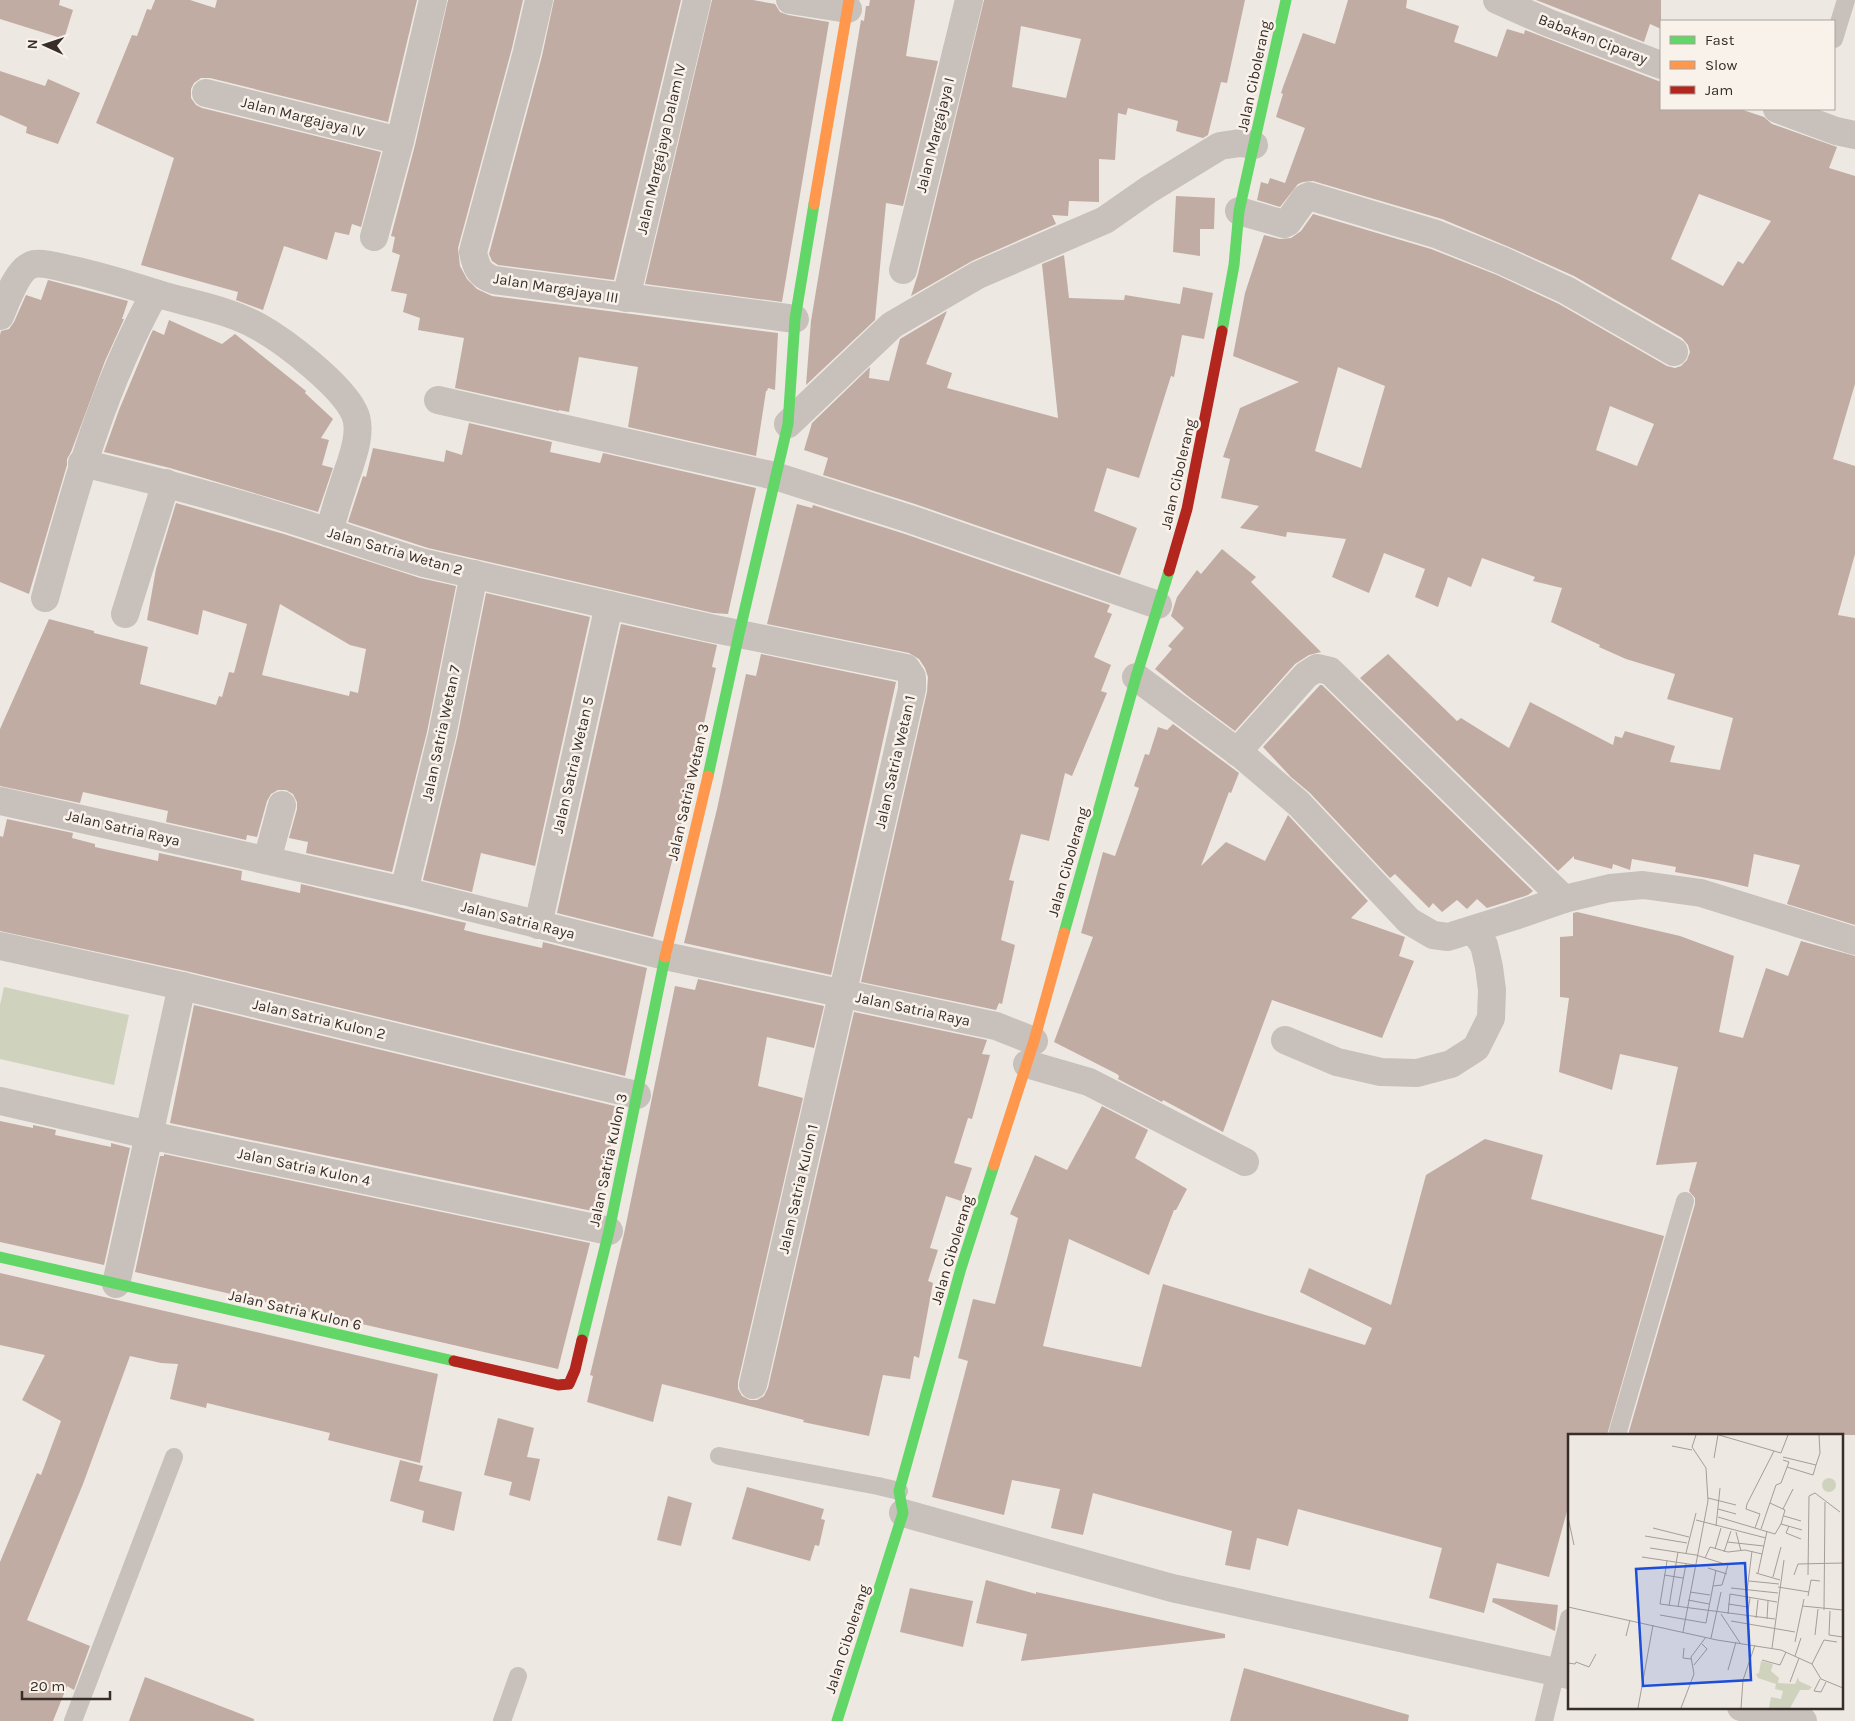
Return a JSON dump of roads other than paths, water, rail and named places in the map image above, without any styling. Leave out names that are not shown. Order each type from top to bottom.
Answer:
[{"type":"street","points":[[374,237],[400,141],[433,0]]},
{"type":"street","name":"Jalan Margajaya III","points":[[539,0],[527,52],[473,252],[475,264],[480,273],[494,280],[795,319]]},
{"type":"street","name":"Jalan Margajaya Dalam IV","points":[[626,298],[697,0]]},
{"type":"street","points":[[790,0],[848,4]]},
{"type":"street","name":"Jalan Margajaya I","points":[[902,270],[969,0]]},
{"type":"street","name":"Jalan Cibolerang","points":[[837,1721],[901,1502],[961,1268],[1030,1053],[1136,677],[1187,508],[1234,265],[1239,211],[1286,0]]},
{"type":"street","name":"Babakan Ciparay","points":[[1497,0],[1549,23],[1660,65]]},
{"type":"street","name":"Jalan Satria Wetan 3","points":[[665,956],[702,805],[739,634],[788,424],[795,319],[848,4]]},
{"type":"street","name":"Jalan Margajaya IV","points":[[206,93],[400,141]]},
{"type":"street","points":[[1794,112],[1836,131],[1855,135]]},
{"type":"street","points":[[788,424],[892,325],[978,275],[1105,220],[1148,190],[1220,146],[1240,143],[1254,145]]},
{"type":"street","points":[[1239,211],[1284,224],[1288,222],[1304,198],[1310,196],[1436,234],[1504,261],[1566,290],[1674,352]]},
{"type":"street","points":[[0,316],[21,273],[33,264],[52,265],[102,276],[231,314],[260,327],[294,351],[331,382],[355,412],[358,428],[352,460],[329,532]]},
{"type":"street","points":[[44,598],[82,463],[99,415],[137,325],[155,293]]},
{"type":"street","points":[[438,400],[775,476],[910,519],[1158,605]]},
{"type":"street","name":"Jalan Satria Wetan 2","points":[[82,463],[166,483],[270,513],[406,558],[739,634]]},
{"type":"street","points":[[125,614],[166,483]]},
{"type":"street","name":"Jalan Satria Wetan 7","points":[[404,891],[442,735],[474,574]]},
{"type":"street","name":"Jalan Satria Wetan 5","points":[[538,925],[609,605]]},
{"type":"street","name":"Jalan Satria Wetan 1","points":[[739,634],[898,666],[906,668],[912,677],[912,690],[842,993]]},
{"type":"street","points":[[1237,752],[1306,674],[1317,668],[1330,672],[1564,899]]},
{"type":"street","points":[[1136,677],[1237,752],[1299,804],[1409,922],[1432,935],[1448,937],[1564,899],[1610,888],[1643,885],[1700,892],[1855,941]]},
{"type":"street","name":"Jalan Satria Raya","points":[[0,800],[404,891],[665,956],[996,1026],[1030,1053],[1245,1162]]},
{"type":"street","points":[[267,860],[282,805]]},
{"type":"street","points":[[1285,1040],[1337,1062],[1381,1072],[1417,1073],[1451,1064],[1476,1048],[1491,1018],[1492,990],[1489,967],[1484,945],[1473,930]]},
{"type":"street","name":"Jalan Satria Kulon 2","points":[[0,946],[182,986],[637,1095]]},
{"type":"street","name":"Jalan Satria Kulon 3","points":[[575,1370],[608,1231],[665,956]]},
{"type":"street","points":[[116,1284],[182,986]]},
{"type":"street","name":"Jalan Satria Kulon 1","points":[[753,1385],[842,993]]},
{"type":"street","name":"Jalan Satria Kulon 4","points":[[0,1101],[149,1135],[608,1231]]},
{"type":"street","name":"Jalan Satria Kulon 6","points":[[0,1257],[558,1385],[569,1384],[575,1370]]},
{"type":"street","points":[[901,1502],[1172,1588],[1562,1674]]},
{"type":"street","points":[[1745,1708],[1803,1721]]},
{"type":"lane","points":[[1835,36],[1846,0]]},
{"type":"lane","points":[[1617,1434],[1685,1201]]},
{"type":"lane","points":[[719,1456],[878,1486],[901,1502]]},
{"type":"lane","points":[[73,1721],[174,1457]]},
{"type":"lane","points":[[1544,1721],[1562,1674],[1568,1626]]},
{"type":"lane","points":[[502,1721],[518,1676]]}]
